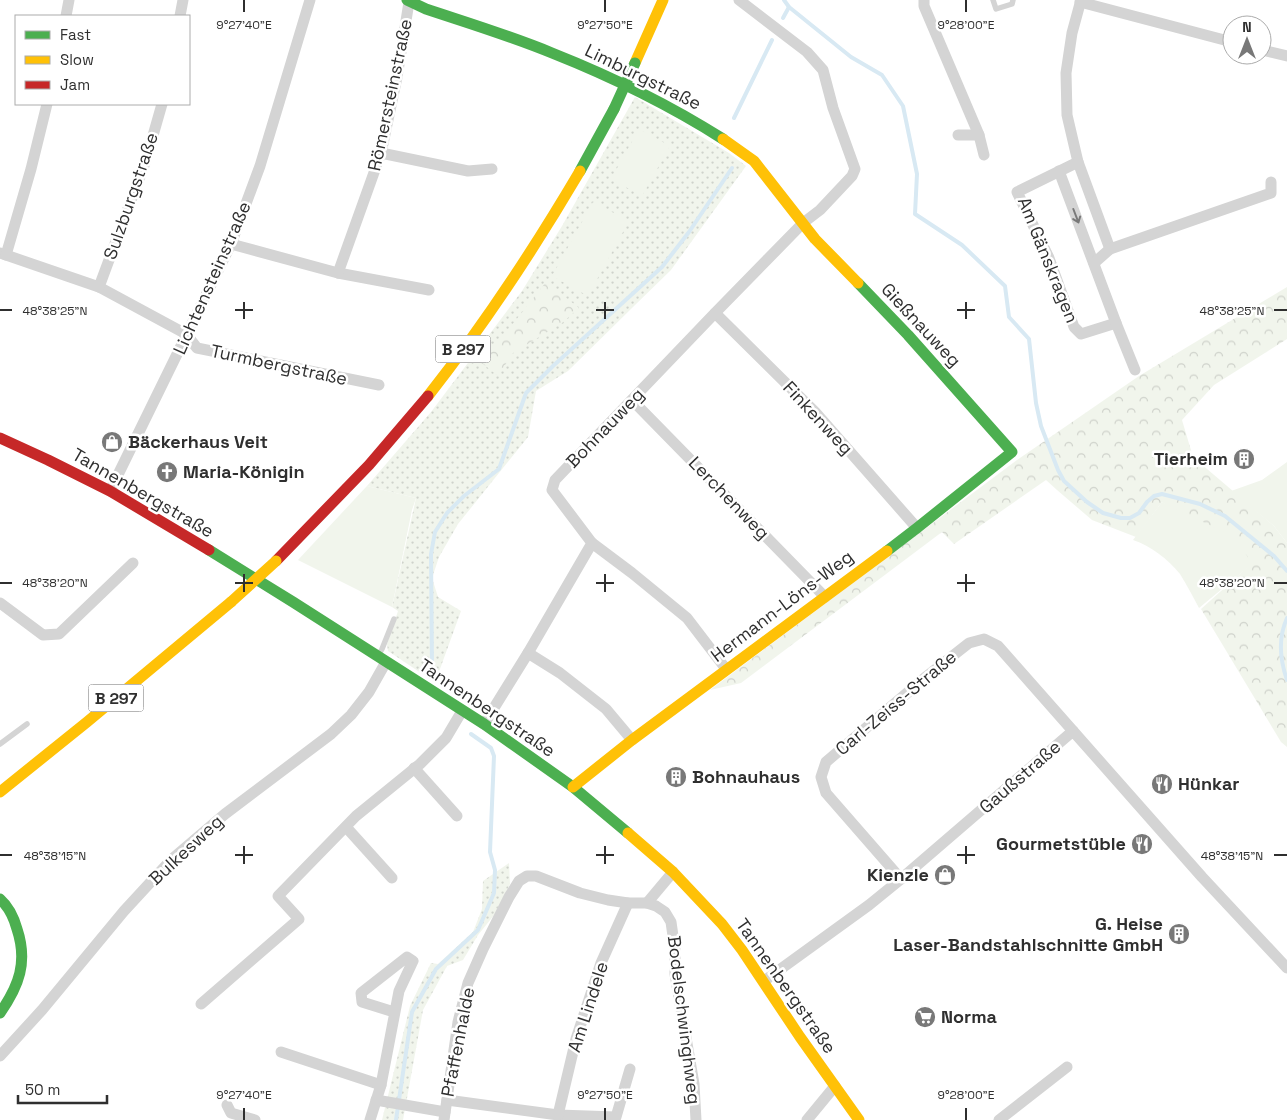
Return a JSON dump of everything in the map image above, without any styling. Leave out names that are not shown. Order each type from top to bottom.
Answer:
[{"type":"street","points":[[66,15],[69,0]]},
{"type":"street","points":[[180,15],[183,0]]},
{"type":"street","name":"Lichtensteinstraße","points":[[110,491],[231,244],[260,166],[310,0]]},
{"type":"street","name":"B 297","points":[[0,792],[231,602],[276,561],[325,512],[386,446],[468,343],[509,286],[542,234],[592,151],[614,109],[663,0]]},
{"type":"street","name":"Bohnauweg","points":[[592,543],[552,490],[555,480],[803,223],[820,210],[852,176],[855,169],[833,108],[823,70],[807,52],[740,0]]},
{"type":"street","name":"Römersteinstraße","points":[[338,273],[381,153],[398,77],[408,1]]},
{"type":"street","name":"Limburgstraße","points":[[408,1],[553,53],[630,87],[687,117],[730,143],[754,161],[803,223]]},
{"type":"street","points":[[1110,249],[1078,162],[1067,114],[1066,73],[1072,33],[1080,1],[1222,39]]},
{"type":"street","points":[[921,2],[979,135],[984,155]]},
{"type":"street","points":[[1272,52],[1287,56]]},
{"type":"street","points":[[3,254],[31,169],[47,105]]},
{"type":"street","name":"Sulzburgstraße","points":[[99,287],[146,160],[162,105]]},
{"type":"street","points":[[958,135],[979,135]]},
{"type":"street","points":[[381,153],[468,171],[492,169]]},
{"type":"street","points":[[1078,162],[1059,171],[1135,370]]},
{"type":"street","name":"Am Gänskragen","points":[[1059,171],[1017,192],[1049,258],[1074,327],[1081,334],[1116,323]]},
{"type":"street","points":[[1094,263],[1110,249],[1271,193],[1270,182]]},
{"type":"street","name":"Gießnauweg","points":[[803,223],[815,239],[908,335],[1012,452]]},
{"type":"street","points":[[231,244],[338,273],[429,290]]},
{"type":"street","name":"Turmbergstraße","points":[[3,254],[99,287],[186,334],[198,348],[379,385]]},
{"type":"street","name":"Finkenweg","points":[[715,313],[815,412],[917,528]]},
{"type":"street","name":"Lerchenweg","points":[[632,400],[825,597]]},
{"type":"street","name":"Tannenbergstraße","points":[[0,438],[110,491],[293,602],[484,724],[573,787],[673,872],[722,924],[764,981],[800,1037],[859,1120]]},
{"type":"street","name":"Hermann-Löns-Weg","points":[[573,787],[726,669],[917,528],[1012,452]]},
{"type":"street","points":[[484,724],[592,543],[687,618],[726,669]]},
{"type":"street","points":[[0,604],[43,635],[60,634],[133,563]]},
{"type":"street","name":"Carl-Zeiss-Straße","points":[[901,879],[826,793],[821,776],[826,762],[969,643],[984,639],[998,646],[1073,731]]},
{"type":"street","points":[[528,653],[560,673],[606,710],[632,740]]},
{"type":"street","name":"Bulkesweg","points":[[0,1056],[42,1010],[124,911],[171,860],[225,814],[331,734],[351,714],[369,692],[382,660]]},
{"type":"street","points":[[201,1004],[299,919],[278,896],[356,816],[414,768],[446,738],[462,711]]},
{"type":"street","name":"Gaußstraße","points":[[764,981],[869,905],[1073,731],[1202,878],[1287,968]]},
{"type":"street","points":[[414,768],[457,816]]},
{"type":"street","points":[[346,827],[392,878]]},
{"type":"street","points":[[647,903],[673,872]]},
{"type":"street","name":"Pfaffenhalde","points":[[445,1110],[458,1022],[468,983],[509,897],[519,881],[526,876],[536,876],[580,893],[608,900],[647,903]]},
{"type":"street","points":[[0,898],[11,913],[19,931],[23,959],[21,974],[16,988],[0,1013]]},
{"type":"street","name":"Am Lindele","points":[[558,1115],[576,1039],[601,963],[628,903]]},
{"type":"street","name":"Bodelschwinghweg","points":[[647,903],[656,906],[664,912],[671,922],[675,950],[674,974],[694,1084],[696,1120]]},
{"type":"street","points":[[370,1120],[379,1100],[398,991],[413,961],[407,957],[361,993],[362,1002],[394,1012]]},
{"type":"street","points":[[281,1052],[381,1084]]},
{"type":"street","points":[[999,1120],[1066,1067]]},
{"type":"street","points":[[379,1100],[445,1110],[558,1115],[584,1118],[616,1117],[630,1069]]},
{"type":"street","points":[[807,1120],[835,1086]]},
{"type":"street","points":[[227,1105],[231,1113],[255,1120]]},
{"type":"lane","points":[[993,0],[996,9],[1012,4],[1014,0]]},
{"type":"lane","points":[[382,660],[382,649],[394,619]]},
{"type":"lane","points":[[0,744],[27,724]]},
{"type":"green space","points":[[635,97],[729,153],[746,166],[671,270],[568,371],[536,391],[528,437],[458,524],[439,557],[432,578],[438,597],[461,611],[436,680],[421,673],[388,651],[387,644],[398,611],[392,607],[416,498],[367,486],[431,412],[522,291],[562,226]]},
{"type":"green space","points":[[639,129],[670,146],[642,196],[611,179]]},
{"type":"green space","points":[[593,202],[629,221],[588,296],[552,276]]},
{"type":"green space","points":[[546,282],[579,308],[562,323],[513,353],[498,376],[482,363]]},
{"type":"green space","points":[[1287,287],[1287,339],[1214,385],[1182,420],[1193,457],[1274,526],[1287,543],[1287,747],[1281,742],[1201,609],[1251,564],[1162,502],[1136,537],[1092,520],[1046,480],[954,544],[942,532],[741,683],[710,690],[1017,460],[1139,376]]},
{"type":"green space","points":[[1287,462],[1287,543],[1274,526],[1231,491],[1262,480]]},
{"type":"green space","points":[[367,486],[416,498],[392,607],[298,560]]},
{"type":"green space","points":[[1162,502],[1236,538],[1252,564],[1199,608],[1183,578],[1175,568],[1153,549],[1133,540]]},
{"type":"green space","points":[[509,863],[510,884],[495,914],[478,935],[463,960],[447,966],[423,1010],[403,1120],[382,1120],[410,1006],[431,963],[438,964],[473,932],[482,909],[483,881]]},
{"type":"waterway","points":[[784,0],[789,7],[851,57],[882,75],[903,106],[917,174],[915,214],[962,245],[1005,286],[1009,317],[1029,339],[1036,403],[1041,426],[1064,481],[1087,502],[1103,513],[1121,518],[1130,518],[1139,513],[1154,496],[1162,494],[1200,504],[1225,516],[1274,556],[1287,571]]},
{"type":"waterway","points":[[783,18],[789,7]]},
{"type":"waterway","points":[[734,118],[772,40]]},
{"type":"waterway","points":[[432,668],[431,554],[435,532],[447,513],[464,496],[499,469],[526,393],[662,267],[689,232],[732,168]]},
{"type":"waterway","points":[[1287,618],[1281,641],[1283,665],[1287,680]]},
{"type":"waterway","points":[[396,1120],[412,1012],[436,969],[478,930],[494,893],[495,870],[490,852],[494,756],[491,748],[471,734]]},
{"type":"traffic: fast","points":[[407,0],[426,9],[537,47],[596,71],[661,103],[723,139]]},
{"type":"traffic: fast","points":[[614,109],[635,63]]},
{"type":"traffic: fast","points":[[580,171],[614,109]]},
{"type":"traffic: fast","points":[[858,283],[908,335],[1012,452],[887,551]]},
{"type":"traffic: fast","points":[[209,550],[484,724],[573,787],[628,833]]},
{"type":"traffic: fast","points":[[0,899],[9,909],[14,921],[22,952],[17,983],[0,1013]]},
{"type":"traffic: slow","points":[[635,63],[663,0]]},
{"type":"traffic: slow","points":[[723,139],[754,161],[815,239],[858,283]]},
{"type":"traffic: slow","points":[[428,396],[508,286],[580,171]]},
{"type":"traffic: slow","points":[[573,787],[632,740],[887,551]]},
{"type":"traffic: slow","points":[[231,602],[276,561]]},
{"type":"traffic: slow","points":[[0,792],[231,602]]},
{"type":"traffic: slow","points":[[628,833],[673,872],[722,924],[859,1120]]},
{"type":"traffic: jam","points":[[276,561],[369,465],[428,396]]},
{"type":"traffic: jam","points":[[0,438],[110,491],[209,550]]},
{"type":"place","name":"Bäckerhaus Veit","points":[[112,442]]},
{"type":"place","name":"Tierheim","points":[[1244,459]]},
{"type":"place","name":"Maria-Königin","points":[[167,472]]},
{"type":"place","name":"Bohnauhaus","points":[[676,777]]},
{"type":"place","name":"Hünkar","points":[[1162,784]]},
{"type":"place","name":"Gourmetstüble","points":[[1142,844]]},
{"type":"place","name":"Kienzle","points":[[945,875]]},
{"type":"place","name":"G. Heise Laser-Bandstahlschnitte GmbH","points":[[1179,934]]},
{"type":"place","name":"Norma","points":[[925,1017]]}]
